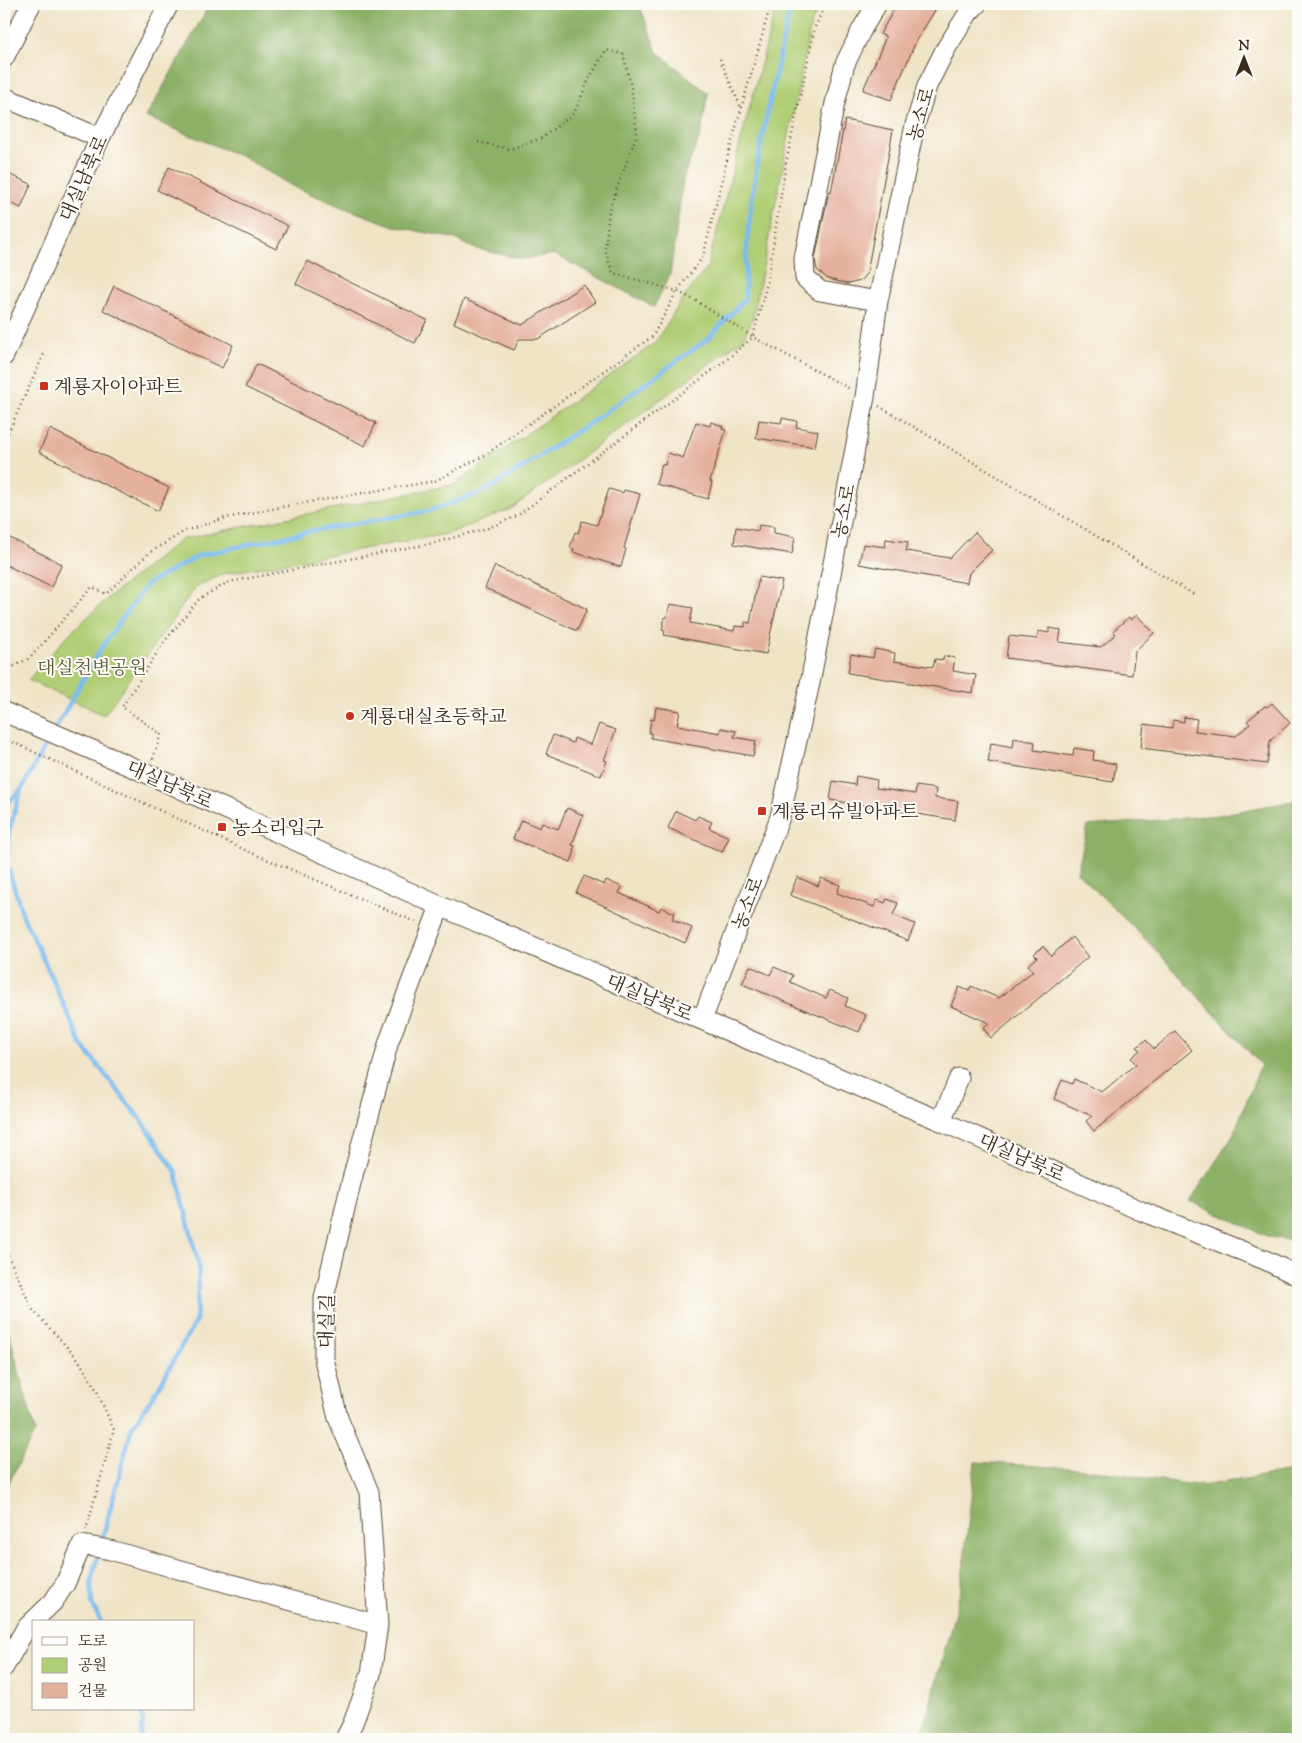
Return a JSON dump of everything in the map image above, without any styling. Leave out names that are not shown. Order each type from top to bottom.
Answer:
[{"type":"street","points":[[4,58],[31,4]]},
{"type":"street","name":"대실남북로","points":[[4,356],[100,138],[169,4]]},
{"type":"street","points":[[877,4],[845,64],[835,103],[804,258],[805,278],[820,291],[878,301]]},
{"type":"street","name":"농소로","points":[[702,1020],[780,817],[810,683],[864,397],[878,301],[915,125],[927,86],[945,50],[969,12],[977,4]]},
{"type":"street","points":[[4,96],[100,138]]},
{"type":"street","name":"대실남북로","points":[[5,713],[148,774],[440,906],[941,1121],[1141,1211],[1266,1260],[1298,1276]]},
{"type":"street","name":"대실길","points":[[345,1739],[371,1674],[378,1625],[369,1492],[338,1418],[324,1359],[324,1298],[351,1183],[389,1041],[440,906]]},
{"type":"street","points":[[941,1121],[959,1078]]},
{"type":"street","points":[[34,1620],[53,1602],[93,1547],[378,1625]]},
{"type":"street","points":[[4,1667],[26,1628],[32,1622]]},
{"type":"path","points":[[4,664],[14,666],[30,658],[92,587],[106,594],[149,553],[186,531],[235,516],[435,481],[485,456],[653,336],[677,291],[703,257],[771,4]]},
{"type":"path","points":[[148,774],[161,734],[122,707],[164,642],[200,598],[229,582],[434,543],[488,528],[517,516],[725,361],[753,337],[767,283],[786,163],[814,27],[826,4]]},
{"type":"path","points":[[478,142],[510,149],[542,138],[574,113],[589,79],[606,50],[623,54],[631,86],[637,134],[609,210],[605,251],[613,273],[677,291],[696,301],[753,337],[864,397],[1195,595]]},
{"type":"path","points":[[720,59],[741,110]]},
{"type":"path","points":[[4,442],[44,354]]},
{"type":"path","points":[[4,738],[247,851],[416,922]]},
{"type":"path","points":[[4,1246],[32,1309],[78,1359],[96,1389],[114,1430],[93,1547]]},
{"type":"green space","points":[[210,4],[639,4],[657,52],[708,93],[701,134],[684,175],[670,274],[654,307],[554,254],[522,259],[473,248],[456,239],[394,226],[342,207],[292,186],[245,158],[146,117]]},
{"type":"green space","name":"대실천변공원","points":[[777,4],[820,4],[811,24],[753,318],[743,339],[511,509],[447,534],[223,574],[196,587],[104,715],[28,680],[68,635],[108,598],[182,539],[456,484],[655,343],[682,300],[707,268]]},
{"type":"green space","points":[[1298,800],[1298,1241],[1269,1237],[1190,1201],[1233,1135],[1261,1065],[1150,944],[1077,872],[1088,826],[1219,815]]},
{"type":"green space","points":[[4,1314],[35,1432],[4,1492]]},
{"type":"green space","points":[[975,1462],[1085,1469],[1202,1486],[1298,1470],[1298,1739],[921,1739],[961,1589]]},
{"type":"building","points":[[897,4],[939,4],[917,39],[891,100],[863,90],[886,37],[880,34]]},
{"type":"building","points":[[845,120],[893,130],[867,273],[860,281],[848,284],[828,279],[817,270],[815,259],[829,191],[831,192]]},
{"type":"building","points":[[169,167],[288,226],[276,249],[157,190]]},
{"type":"building","points":[[4,172],[31,184],[21,208],[4,200]]},
{"type":"building","points":[[307,261],[427,320],[415,343],[296,284]]},
{"type":"building","points":[[584,285],[595,302],[538,339],[519,339],[514,350],[454,323],[464,299],[522,325]]},
{"type":"building","points":[[114,286],[233,345],[222,368],[103,310]]},
{"type":"building","points":[[257,364],[376,423],[365,446],[245,387]]},
{"type":"building","points":[[782,418],[797,421],[796,427],[818,431],[815,447],[756,438],[759,420],[781,423]]},
{"type":"building","points":[[696,422],[710,426],[711,422],[723,426],[722,429],[726,430],[710,481],[712,482],[708,499],[656,484],[662,464],[665,465],[668,453],[683,458]]},
{"type":"building","points":[[50,429],[169,488],[158,511],[39,452]]},
{"type":"building","points":[[609,489],[623,493],[624,490],[640,494],[624,548],[626,549],[621,567],[573,552],[574,549],[570,548],[575,532],[578,533],[582,521],[597,525]]},
{"type":"building","points":[[759,525],[774,527],[774,533],[795,537],[792,554],[734,544],[736,527],[758,531]]},
{"type":"building","points":[[975,532],[992,550],[969,573],[967,583],[859,564],[863,544],[885,547],[886,539],[908,542],[906,551],[950,558]]},
{"type":"building","points":[[4,535],[62,564],[51,587],[4,564]]},
{"type":"building","points":[[495,566],[587,609],[577,631],[485,588]]},
{"type":"building","points":[[759,577],[782,581],[766,654],[664,635],[665,631],[662,630],[670,604],[693,608],[690,623],[734,631],[735,626],[745,627],[745,622],[750,623]]},
{"type":"building","points":[[1137,615],[1154,633],[1135,651],[1132,675],[1006,658],[1009,636],[1037,639],[1038,631],[1049,633],[1049,628],[1061,630],[1059,642],[1101,647],[1116,634],[1113,631],[1129,617],[1131,620]]},
{"type":"building","points":[[875,649],[895,653],[894,661],[933,667],[935,659],[943,660],[944,656],[955,658],[953,671],[976,675],[973,693],[848,673],[851,654],[873,658]]},
{"type":"building","points":[[1272,703],[1290,723],[1270,741],[1267,764],[1141,748],[1144,724],[1172,728],[1173,720],[1184,722],[1184,717],[1197,719],[1195,731],[1236,736],[1250,724],[1247,721],[1265,706],[1267,707]]},
{"type":"building","points":[[656,707],[680,711],[677,725],[720,733],[721,728],[736,731],[734,737],[756,741],[753,756],[651,738],[651,733],[649,733],[651,719],[654,720]]},
{"type":"building","points":[[599,724],[616,730],[604,760],[607,761],[601,776],[546,754],[553,735],[573,743],[574,738],[591,745]]},
{"type":"building","points":[[1014,738],[1035,742],[1034,750],[1073,756],[1074,748],[1094,751],[1093,760],[1116,764],[1113,782],[988,762],[991,743],[1013,747]]},
{"type":"building","points":[[856,776],[877,780],[876,788],[915,794],[916,786],[936,789],[935,798],[958,801],[955,820],[830,800],[833,781],[855,785]]},
{"type":"building","points":[[567,808],[583,815],[572,845],[575,846],[573,850],[575,851],[571,862],[513,839],[521,820],[540,828],[542,823],[558,829]]},
{"type":"building","points":[[676,811],[695,820],[698,816],[712,822],[709,828],[729,837],[722,852],[668,828]]},
{"type":"building","points":[[584,876],[604,885],[606,880],[622,887],[619,893],[659,911],[661,907],[675,913],[672,919],[692,928],[685,943],[576,893]]},
{"type":"building","points":[[797,877],[818,886],[821,878],[840,885],[837,893],[874,907],[877,900],[885,903],[887,899],[898,903],[893,915],[915,924],[908,941],[790,895]]},
{"type":"building","points":[[1072,937],[1088,957],[991,1038],[983,1028],[989,1023],[951,1006],[959,987],[969,991],[971,986],[999,998],[1033,971],[1028,965],[1037,957],[1034,954],[1043,946],[1051,956]]},
{"type":"building","points":[[750,966],[770,975],[774,967],[793,975],[790,982],[826,998],[830,990],[848,998],[845,1006],[866,1015],[859,1032],[742,984]]},
{"type":"building","points":[[1175,1031],[1192,1050],[1094,1131],[1086,1121],[1092,1116],[1054,1099],[1062,1080],[1072,1084],[1074,1079],[1102,1092],[1136,1064],[1131,1058],[1140,1050],[1137,1047],[1146,1040],[1154,1049]]},
{"type":"waterway","points":[[55,729],[101,648],[147,584],[200,555],[312,531],[429,511],[480,493],[497,484],[596,419],[709,338],[745,299],[749,224],[754,187],[767,114],[791,4]]},
{"type":"waterway","points":[[50,737],[21,790],[9,831],[7,864],[23,916],[81,1044],[145,1125],[176,1172],[199,1266],[196,1320],[159,1387],[132,1427],[101,1544]]},
{"type":"waterway","points":[[4,807],[20,790]]},
{"type":"waterway","points":[[99,1552],[91,1581],[92,1604],[100,1620]]},
{"type":"waterway","points":[[141,1710],[143,1725],[141,1739]]},
{"type":"place","name":"계룡자이아파트","points":[[44,386]]},
{"type":"place","name":"계룡대실초등학교","points":[[350,716]]},
{"type":"place","name":"계룡리슈빌아파트","points":[[762,811]]},
{"type":"place","name":"농소리입구","points":[[222,827]]}]
